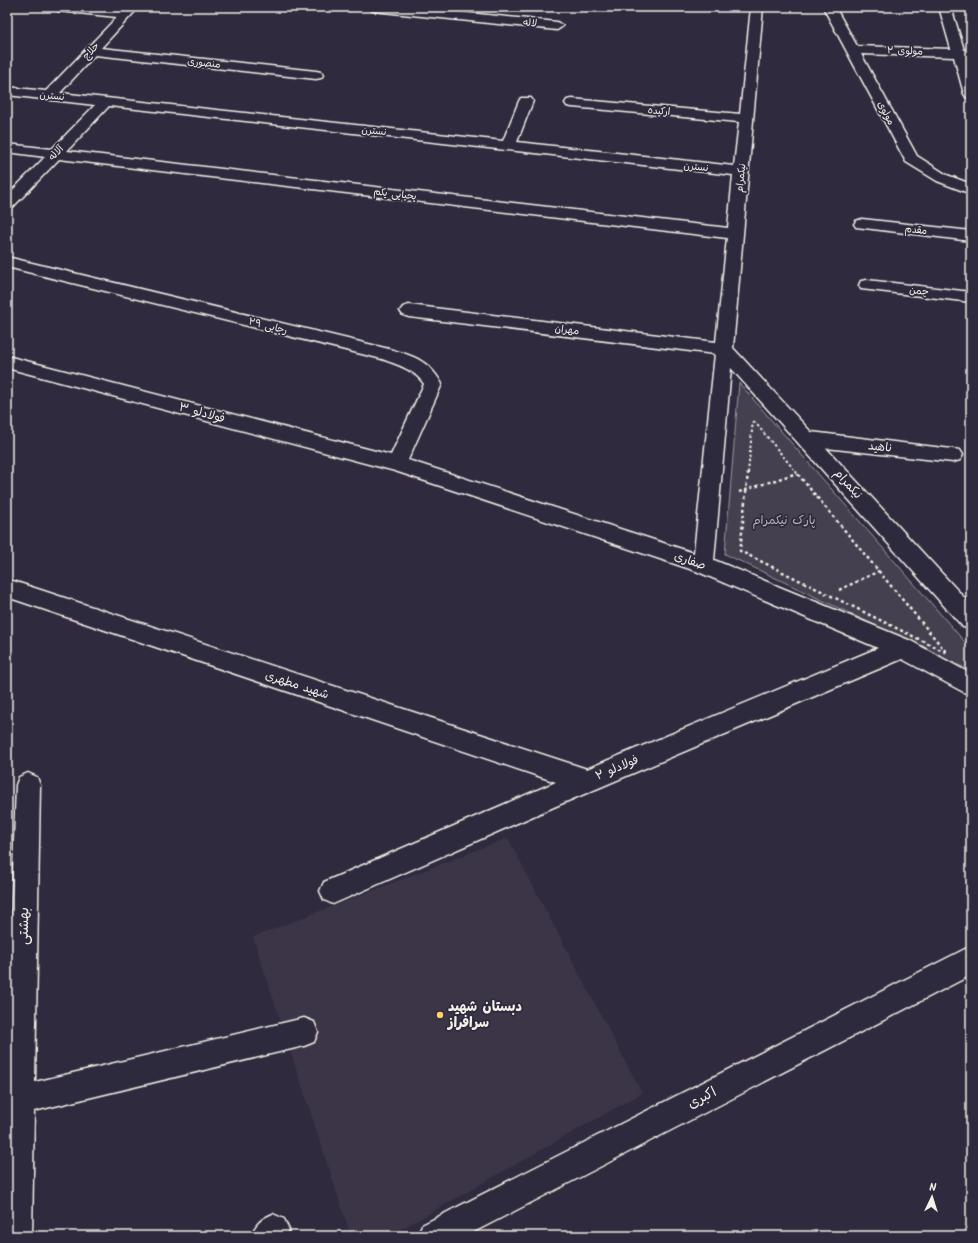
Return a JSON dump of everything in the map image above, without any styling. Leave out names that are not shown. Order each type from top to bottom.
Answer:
[{"type":"street","points":[[58,7],[130,10]]},
{"type":"street","name":"لاله","points":[[373,7],[409,9],[557,26]]},
{"type":"street","name":"نیکمرام","points":[[702,565],[758,7]]},
{"type":"street","name":"مولوی","points":[[829,7],[911,159],[942,178],[971,189]]},
{"type":"street","points":[[945,7],[966,50],[971,94]]},
{"type":"street","name":"حلاج","points":[[49,96],[130,10]]},
{"type":"street","name":"مولوی ۲","points":[[852,50],[966,50]]},
{"type":"street","name":"منصوری","points":[[92,51],[316,75]]},
{"type":"street","name":"نسترن","points":[[7,91],[741,172]]},
{"type":"street","points":[[508,146],[526,101]]},
{"type":"street","name":"آلاله","points":[[7,205],[106,102]]},
{"type":"street","name":"ارکیده","points":[[572,103],[747,119]]},
{"type":"street","name":"یحیایی یکم","points":[[7,148],[735,234]]},
{"type":"street","name":"مقدم","points":[[862,224],[971,236]]},
{"type":"street","name":"رجایی ۲۹","points":[[7,262],[385,354],[413,363],[427,372],[433,384],[398,464]]},
{"type":"street","name":"چمن","points":[[867,285],[971,297]]},
{"type":"street","name":"مهران","points":[[410,311],[724,349]]},
{"type":"street","name":"نیکمرام","points":[[724,349],[807,438],[971,620]]},
{"type":"street","name":"فولادلو ۳","points":[[7,362],[398,464]]},
{"type":"street","name":"ناهید","points":[[807,438],[953,455]]},
{"type":"street","name":"صفاری","points":[[398,464],[702,565],[903,648],[971,686]]},
{"type":"street","name":"شهید مطهری","points":[[7,588],[587,781]]},
{"type":"street","name":"فولادلو ۲","points":[[333,891],[587,781],[903,648]]},
{"type":"street","name":"بهشتی","points":[[16,1236],[14,1102],[28,785]]},
{"type":"street","name":"اکبری","points":[[433,1236],[971,960]]},
{"type":"street","points":[[14,1102],[304,1032]]},
{"type":"path","points":[[752,420],[948,653],[740,551],[746,491],[752,420]]},
{"type":"path","points":[[709,499],[746,491],[797,473]]},
{"type":"path","points":[[810,609],[829,595],[879,571]]},
{"type":"shaded area","name":"دبستان شهید سرافراز","points":[[508,838],[642,1093],[389,1236],[351,1236],[253,937]]},
{"type":"green space","name":"پارک نیکمرام","points":[[739,383],[971,649],[971,671],[725,554]]},
{"type":"place","name":"دبستان شهید سرافراز","points":[[440,1015]]}]
